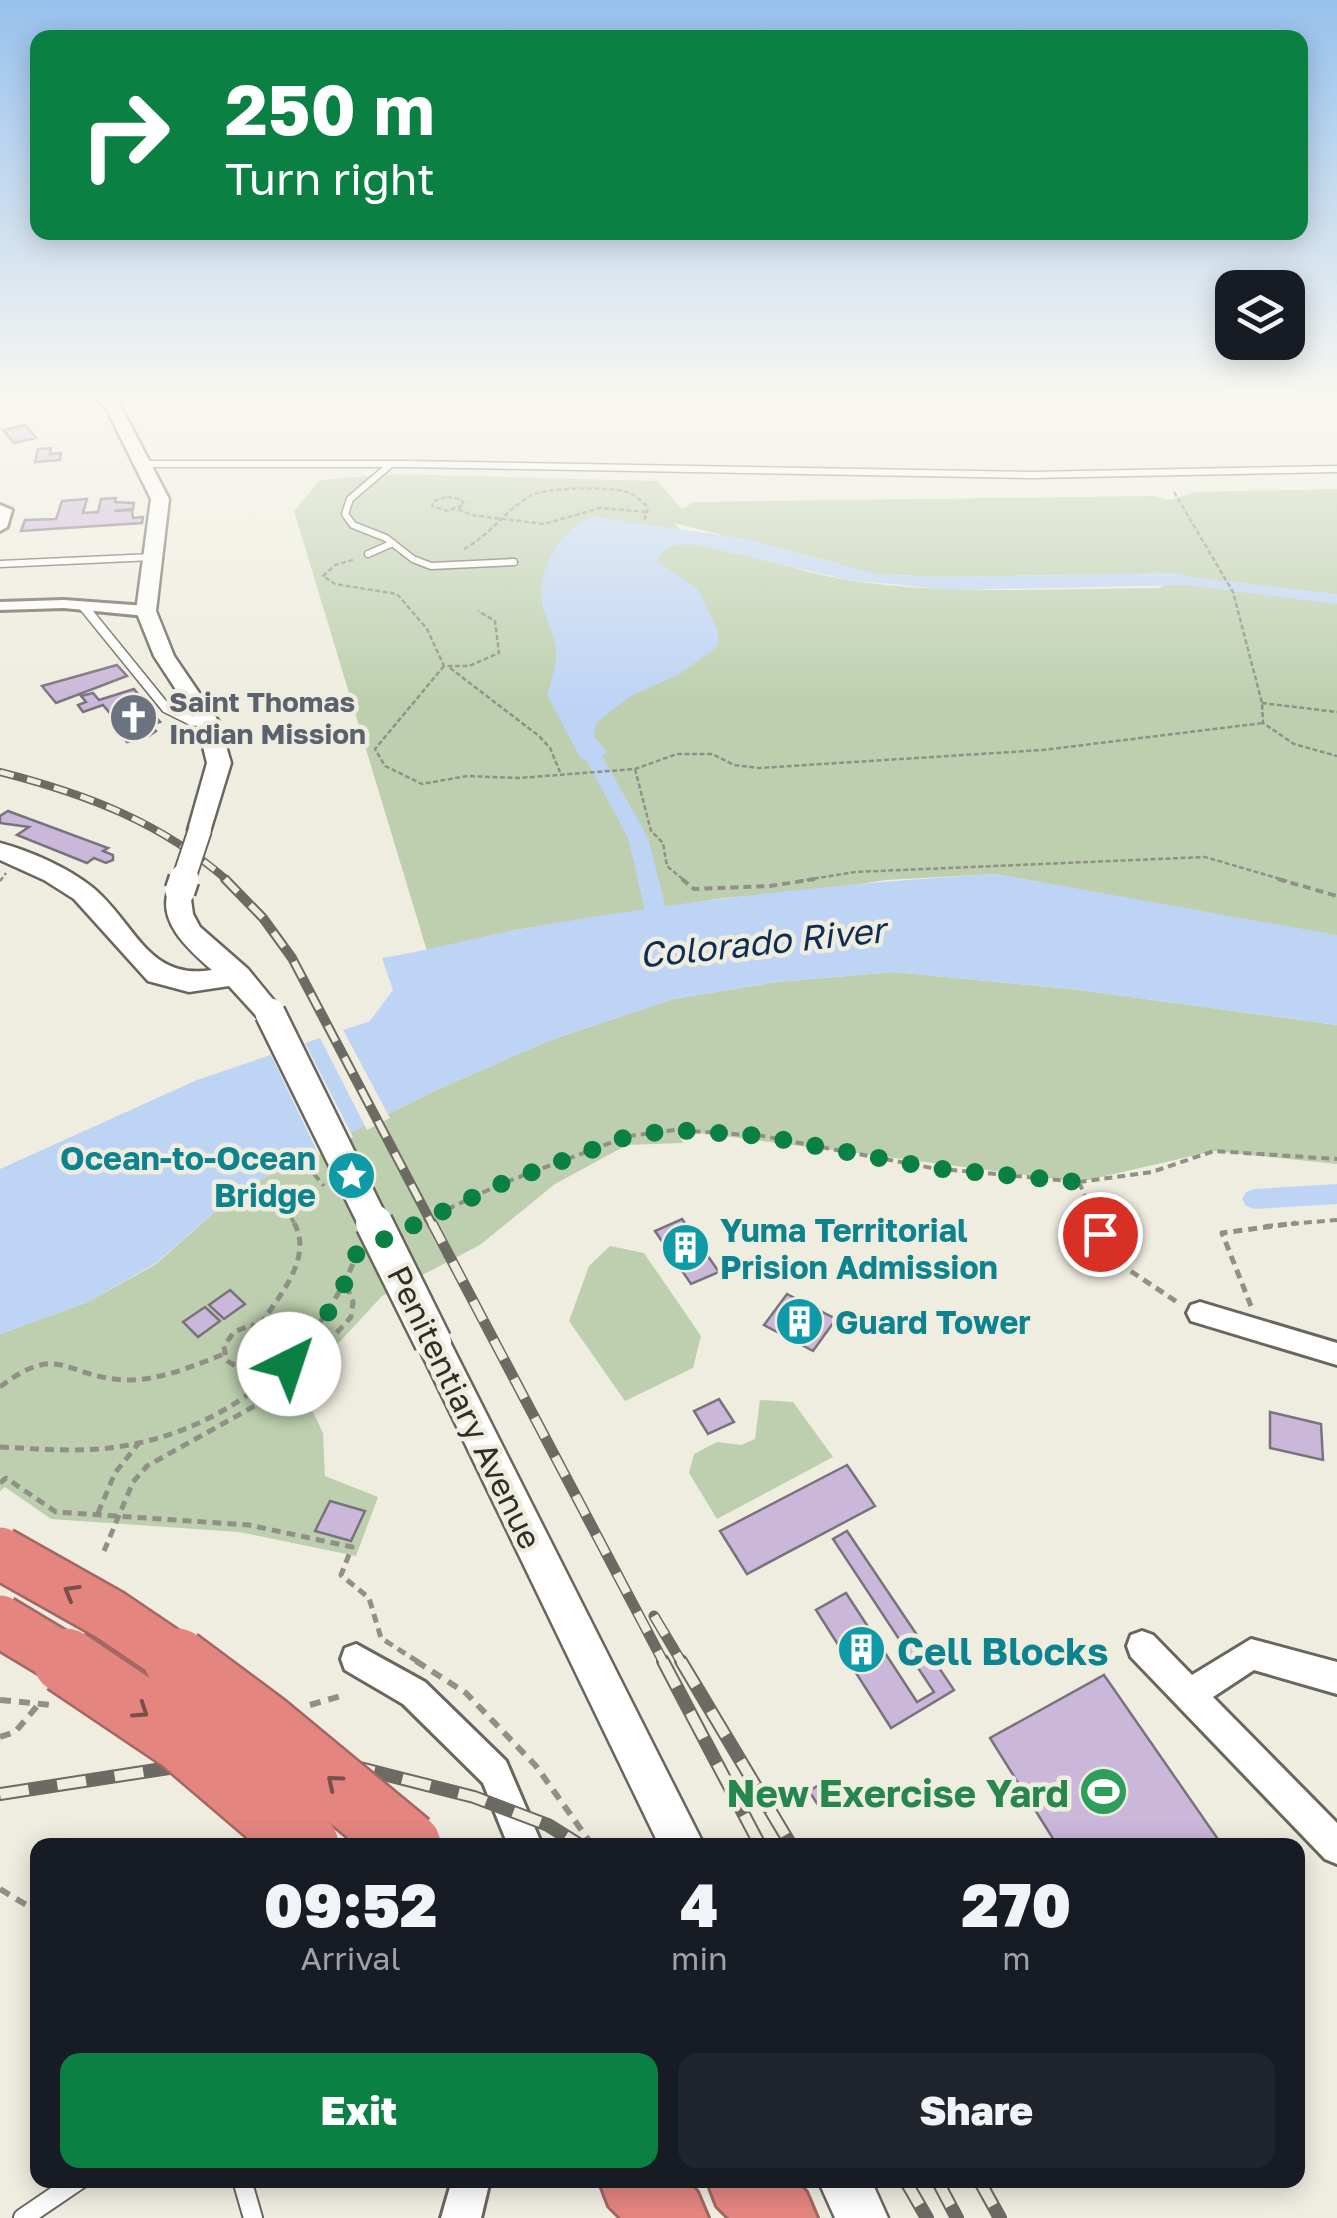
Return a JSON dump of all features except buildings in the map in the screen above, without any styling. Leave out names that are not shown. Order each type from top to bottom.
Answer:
[{"type":"highway","points":[[0,1553],[84,1600],[213,1683],[400,1838]]},
{"type":"highway","points":[[0,1622],[182,1739],[298,1838]]},
{"type":"highway","points":[[643,2188],[670,2218]]},
{"type":"highway","points":[[750,2188],[780,2218]]},
{"type":"street","points":[[160,499],[146,611],[164,656],[208,722]]},
{"type":"street","points":[[0,509],[5,510],[0,527]]},
{"type":"street","points":[[0,606],[146,611]]},
{"type":"street","name":"Penitentiary Avenue","points":[[208,722],[219,763],[180,891],[178,907],[184,923],[238,975],[270,1013],[679,1838]]},
{"type":"street","points":[[0,851],[53,874],[83,894],[158,975],[189,983],[238,975]]},
{"type":"street","points":[[1200,1314],[1337,1354]]},
{"type":"street","points":[[1142,1646],[1337,1846]]},
{"type":"street","points":[[1189,1695],[1251,1654],[1337,1678]]},
{"type":"street","points":[[356,1659],[414,1693],[495,1772],[521,1838]]},
{"type":"street","points":[[461,2218],[469,2188]]},
{"type":"street","points":[[848,2188],[862,2218]]},
{"type":"lane","points":[[351,499],[346,514],[353,525],[393,543],[413,560],[431,566],[514,562]]},
{"type":"lane","points":[[368,554],[393,543]]},
{"type":"lane","points":[[0,564],[153,557]]},
{"type":"lane","points":[[84,606],[88,618],[119,647],[174,716],[189,724],[208,722]]},
{"type":"lane","points":[[22,2218],[67,2188]]},
{"type":"lane","points":[[245,2188],[254,2218]]},
{"type":"path","points":[[441,499],[432,504],[442,511],[458,509],[471,515],[544,524],[600,508],[647,512]]},
{"type":"path","points":[[458,499],[464,503],[458,509]]},
{"type":"path","points":[[1178,499],[1233,592],[1264,723]]},
{"type":"path","points":[[560,774],[559,765],[539,736],[447,667],[375,749],[385,766],[422,784],[467,776],[518,778],[635,768],[677,754],[712,754],[734,765],[759,768],[1043,750],[1264,723],[1294,744],[1337,756]]},
{"type":"path","points":[[1262,703],[1337,712]]},
{"type":"path","points":[[635,768],[651,832],[663,843],[667,866],[694,890],[770,886],[874,871],[1205,857],[1337,896]]},
{"type":"path","points":[[406,1229],[503,1183],[611,1142],[675,1130],[763,1136],[932,1168],[1078,1182],[1152,1172],[1214,1152],[1246,1150],[1337,1159]]},
{"type":"path","points":[[1078,1182],[1100,1234],[1119,1264],[1144,1284],[1200,1314]]},
{"type":"path","points":[[224,1354],[234,1332],[260,1325],[297,1268],[299,1232],[277,1193]]},
{"type":"path","points":[[1262,1334],[1222,1233],[1337,1220]]},
{"type":"path","points":[[0,1447],[84,1450],[138,1444],[198,1423],[250,1395],[274,1376],[322,1325],[346,1287],[357,1252]]},
{"type":"path","points":[[104,1551],[133,1482],[147,1466],[269,1398],[302,1371],[352,1317],[353,1302],[346,1287]]},
{"type":"path","points":[[224,1354],[238,1368],[264,1364],[276,1352],[277,1337],[260,1325]]},
{"type":"path","points":[[0,1387],[26,1364],[57,1360],[92,1376],[128,1380],[163,1376],[224,1354]]},
{"type":"path","points":[[264,1364],[274,1376]]},
{"type":"path","points":[[98,1513],[114,1473],[138,1444]]},
{"type":"path","points":[[0,1483],[6,1478],[56,1512],[248,1525],[352,1547],[341,1575],[368,1598],[381,1638],[466,1693],[536,1766],[587,1838]]},
{"type":"path","points":[[0,1738],[15,1732],[39,1704]]},
{"type":"path","points":[[0,1889],[30,1907]]},
{"type":"green space","points":[[304,499],[673,499],[682,509],[694,502],[1337,499],[1337,937],[995,874],[886,880],[807,892],[724,898],[515,930],[427,951],[294,511]],"holes":[[[674,523],[877,574],[943,577],[1180,573],[1160,588],[965,590],[887,585],[828,576],[693,544]]]},
{"type":"green space","points":[[894,972],[1079,990],[1337,1025],[1337,1164],[1214,1151],[1079,1182],[677,1130],[683,1143],[627,1145],[555,1184],[480,1245],[382,1296],[300,1385],[323,1433],[325,1476],[378,1497],[356,1556],[239,1532],[51,1519],[5,1487],[0,1491],[0,1334],[88,1302],[156,1264],[224,1204],[276,1170],[436,1090],[548,1041],[673,999],[777,982]]},
{"type":"green space","points":[[610,1246],[644,1253],[701,1336],[693,1368],[625,1401],[569,1321],[589,1266]]},
{"type":"green space","points":[[760,1400],[793,1402],[833,1457],[717,1519],[689,1473],[694,1454],[717,1442],[741,1445],[755,1439]]},
{"type":"water","points":[[595,517],[743,538],[877,574],[943,577],[1180,573],[1192,585],[951,590],[849,580],[693,544],[673,545],[657,561],[698,589],[718,631],[718,646],[681,673],[629,697],[596,723],[594,736],[607,752],[595,761],[581,759],[547,695],[556,654],[541,590],[547,564],[562,539],[583,521]]},
{"type":"water","name":"Colorado River","points":[[995,874],[1337,935],[1337,1025],[1079,990],[894,972],[777,982],[673,999],[548,1041],[436,1090],[276,1170],[224,1204],[156,1263],[88,1302],[0,1334],[0,1169],[197,1080],[370,1021],[393,990],[382,958],[517,930],[695,902]]},
{"type":"pier","points":[[341,1026],[390,1118],[367,1130],[318,1034]]},
{"type":"pier","points":[[303,1039],[353,1137],[319,1155],[269,1051]]},
{"type":"waterway","points":[[1158,578],[1337,599]]},
{"type":"waterway","name":"Colorado River","points":[[580,732],[638,838],[663,940]]},
{"type":"waterway","points":[[1255,1199],[1337,1194]]},
{"type":"railway","points":[[0,772],[62,790],[149,826],[228,881]]},
{"type":"railway","points":[[225,879],[263,918],[292,958],[433,1226]]},
{"type":"railway","points":[[432,1223],[664,1663]]},
{"type":"railway","points":[[654,1616],[682,1663]]},
{"type":"railway","points":[[663,1661],[756,1838]]},
{"type":"railway","points":[[681,1661],[787,1838]]},
{"type":"railway","points":[[0,1794],[182,1766],[352,1766],[474,1797],[548,1825],[569,1838]]},
{"type":"railway","points":[[910,2188],[927,2218]]},
{"type":"railway","points":[[941,2188],[957,2218]]},
{"type":"railway","points":[[983,2188],[1000,2218]]},
{"type":"place","name":"Saint Thomas Indian Mission","points":[[134,717]]},
{"type":"place","name":"Ocean-to-Ocean Bridge","points":[[351,1176]]},
{"type":"place","name":"Yuma Territorial Prision Admission","points":[[685,1248]]},
{"type":"place","name":"Guard Tower","points":[[800,1322]]},
{"type":"place","name":"Cell Blocks","points":[[862,1650]]},
{"type":"place","name":"New Exercise Yard","points":[[1104,1792]]},
{"type":"route","points":[[289,1364],[322,1325],[346,1287],[357,1252],[503,1183],[629,1136],[675,1130],[763,1136],[932,1168],[1078,1182],[1100,1234]]}]
